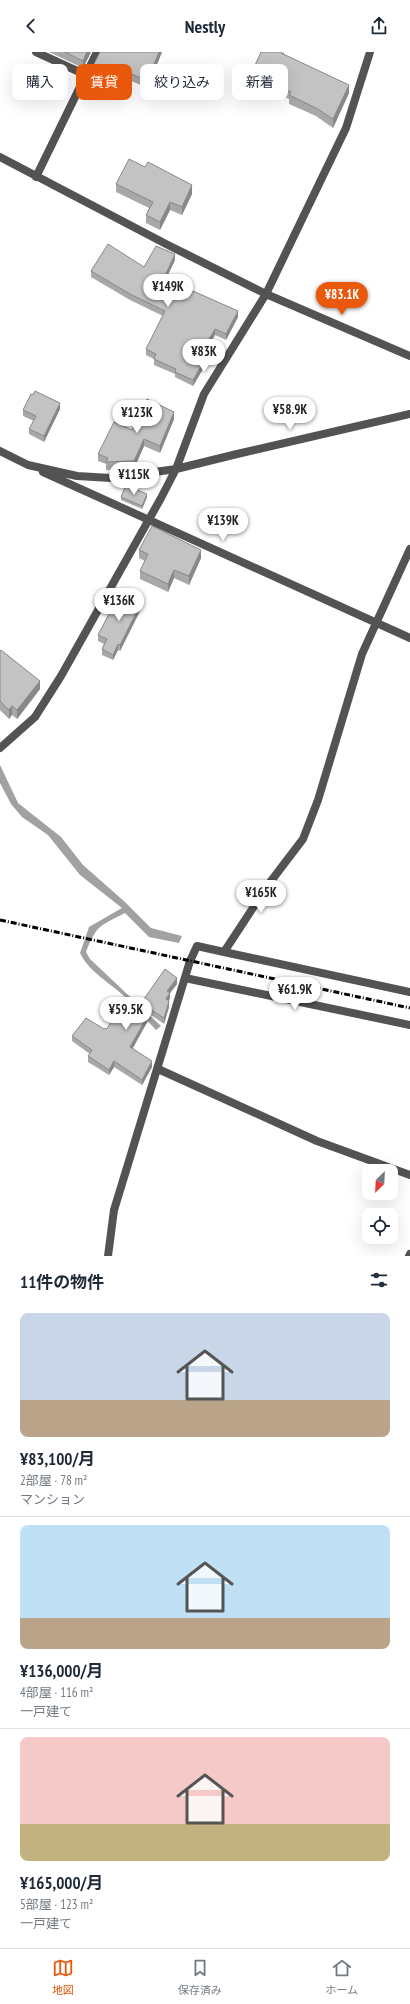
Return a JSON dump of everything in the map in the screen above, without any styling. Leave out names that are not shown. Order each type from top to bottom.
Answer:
[{"type":"street","points":[[36,52],[76,70]]},
{"type":"street","points":[[91,64],[97,52]]},
{"type":"street","points":[[0,748],[35,717],[61,676],[150,520],[176,469],[204,394],[266,294],[346,128],[370,52]]},
{"type":"street","points":[[36,177],[76,95]]},
{"type":"street","points":[[0,157],[36,177],[266,294],[410,356]]},
{"type":"street","points":[[28,465],[77,476],[111,478],[176,469],[410,414]]},
{"type":"street","points":[[0,451],[410,638]]},
{"type":"street","points":[[224,952],[268,886],[303,839],[318,800],[362,654],[410,549]]},
{"type":"street","points":[[108,1256],[114,1210],[185,978],[197,946],[410,992]]},
{"type":"street","points":[[185,978],[410,1025]]},
{"type":"street","points":[[158,1069],[317,1140],[410,1175]]},
{"type":"shaded area","points":[[0,765],[18,803],[61,837],[83,865],[125,902],[151,928],[182,936],[179,943],[149,937],[125,913],[100,927],[93,936],[86,952],[90,959],[161,1026],[156,1030],[128,1000],[89,966],[80,953],[89,927],[122,908],[80,875],[48,835],[22,817],[11,804],[0,783]]},
{"type":"building","points":[[65,52],[87,52],[83,61]]},
{"type":"building","points":[[100,52],[159,52],[154,64],[140,64],[140,78],[132,74],[132,64],[94,64]]},
{"type":"building","points":[[261,52],[282,52],[281,53],[349,85],[333,119],[316,108],[289,95],[291,92],[288,91],[288,64],[256,64]]},
{"type":"building","points":[[129,159],[145,167],[148,162],[192,185],[182,207],[170,202],[160,222],[146,215],[153,202],[116,184]]},
{"type":"building","points":[[108,244],[144,267],[156,246],[175,254],[163,280],[191,294],[193,291],[238,311],[226,334],[215,329],[201,353],[207,356],[193,380],[175,372],[176,369],[154,359],[156,354],[146,349],[165,311],[130,294],[91,271]]},
{"type":"building","points":[[35,391],[60,403],[44,436],[29,429],[36,416],[23,410],[31,394],[33,395]]},
{"type":"building","points":[[147,399],[174,412],[160,446],[144,439],[134,461],[106,462],[108,458],[98,454],[114,422],[132,430]]},
{"type":"building","points":[[126,485],[147,494],[142,506],[121,497]]},
{"type":"building","points":[[152,526],[201,550],[189,576],[174,570],[168,584],[140,571],[148,554],[139,550]]},
{"type":"building","points":[[120,593],[141,603],[120,645],[118,644],[113,655],[102,649],[107,639],[98,635]]},
{"type":"building","points":[[1,650],[40,681],[17,710],[12,706],[9,710],[0,701]]},
{"type":"building","points":[[165,969],[177,978],[167,991],[170,993],[166,999],[169,1001],[164,1018],[151,1010],[130,1047],[152,1061],[142,1080],[114,1061],[109,1070],[88,1056],[92,1050],[72,1036],[86,1018],[104,1029],[107,1029],[119,1008],[132,1016]]},
{"type":"railway","points":[[0,920],[410,1008]]}]
